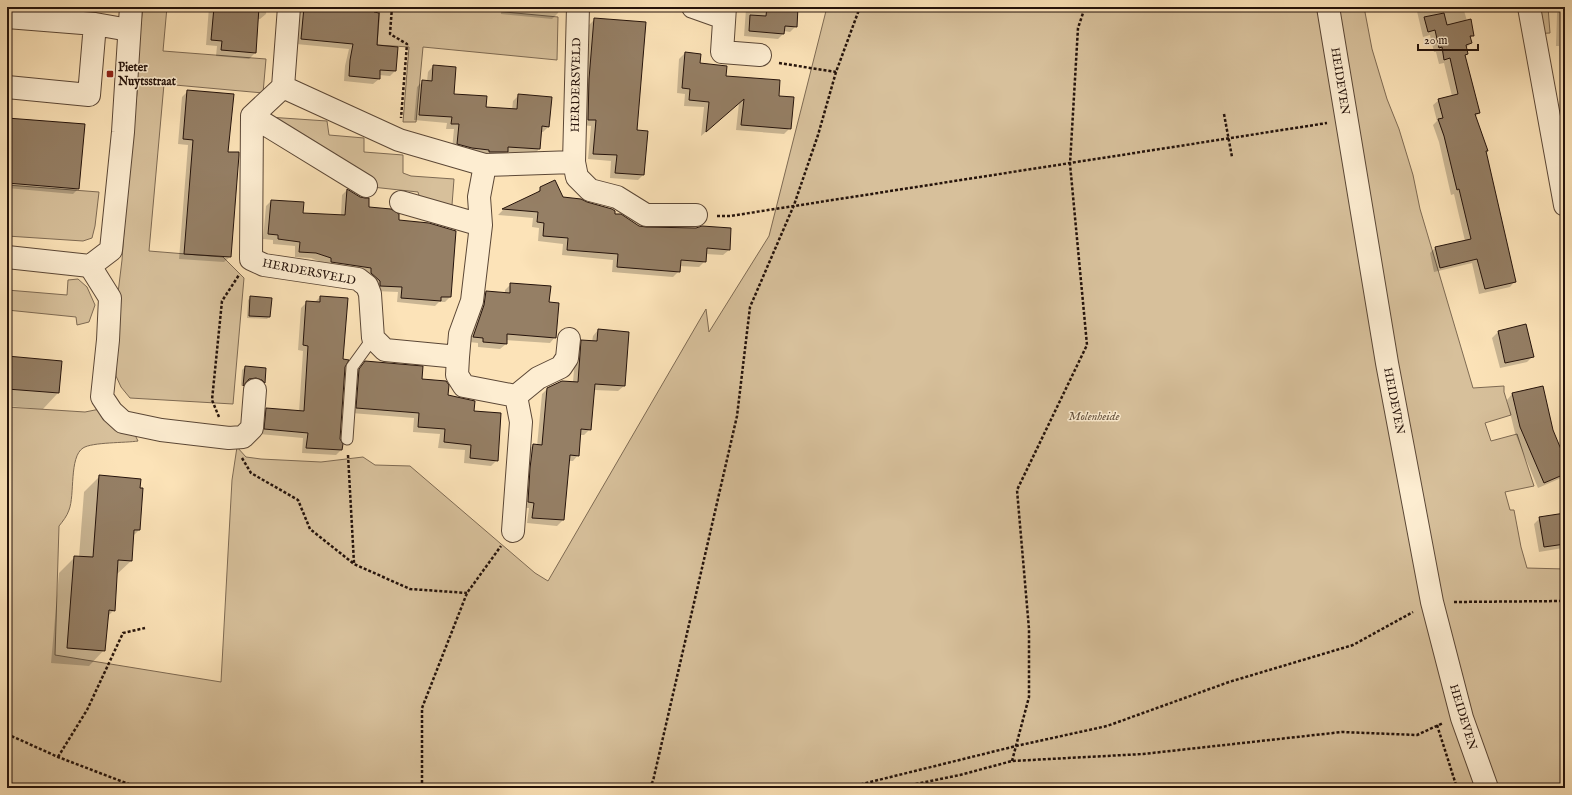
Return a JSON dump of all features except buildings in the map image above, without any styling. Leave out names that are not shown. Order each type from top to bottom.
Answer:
[{"type":"street","points":[[7,257],[90,266],[111,250],[122,132],[131,7]]},
{"type":"street","points":[[289,7],[283,87],[252,116],[366,186]]},
{"type":"street","name":"HERDERSVELD","points":[[578,7],[574,162],[577,177],[590,190],[617,198],[646,215],[696,215]]},
{"type":"street","points":[[693,7],[724,13],[722,52],[760,55]]},
{"type":"street","name":"HEIDEVEN","points":[[1328,7],[1387,363],[1432,602],[1462,718],[1486,788]]},
{"type":"street","points":[[1529,7],[1565,205]]},
{"type":"street","points":[[7,17],[95,24],[129,30]]},
{"type":"street","points":[[7,87],[89,95],[95,24]]},
{"type":"street","points":[[283,87],[399,140],[485,165],[574,162]]},
{"type":"street","name":"HERDERSVELD","points":[[252,116],[251,259],[264,265],[358,279],[367,286],[370,294],[373,338]]},
{"type":"street","points":[[485,165],[479,197],[481,225],[472,301],[460,334],[457,375],[464,386],[516,396]]},
{"type":"street","points":[[401,202],[481,225]]},
{"type":"street","points":[[90,266],[110,298],[108,340],[102,397],[112,412],[123,422],[161,430],[229,438],[243,437],[252,428],[255,390]]},
{"type":"street","points":[[373,338],[385,350],[458,357]]},
{"type":"street","points":[[516,396],[538,378],[561,367],[568,358],[570,339]]},
{"type":"street","points":[[513,531],[521,422],[516,396]]},
{"type":"lane","points":[[347,438],[352,367],[373,338]]},
{"type":"path","points":[[392,7],[390,34],[407,44],[399,140]]},
{"type":"path","points":[[650,788],[653,781],[737,416],[750,308],[794,205],[818,135],[836,72],[860,7]]},
{"type":"path","points":[[1012,761],[1029,697],[1029,629],[1017,490],[1087,345],[1070,164],[1078,28],[1085,7]]},
{"type":"path","points":[[760,55],[782,65],[836,72]]},
{"type":"path","points":[[1224,114],[1232,157]]},
{"type":"path","points":[[730,216],[1346,120]]},
{"type":"path","points":[[251,259],[231,284],[222,300],[212,400],[229,438],[251,473],[298,500],[310,528],[354,564],[410,589],[467,594]]},
{"type":"path","points":[[347,438],[354,564]]},
{"type":"path","points":[[422,788],[422,708],[467,594],[513,531]]},
{"type":"path","points":[[846,788],[1016,746],[1107,726],[1229,682],[1353,645],[1432,602],[1565,601]]},
{"type":"path","points":[[58,757],[87,710],[123,633],[145,628]]},
{"type":"path","points":[[896,788],[960,775],[1012,761],[1143,754],[1342,732],[1417,735],[1437,725],[1462,718]]},
{"type":"path","points":[[1437,725],[1457,788]]},
{"type":"path","points":[[7,734],[58,757],[139,788]]},
{"type":"green space","points":[[143,7],[167,7],[163,51],[266,59],[263,93],[164,84],[149,251],[223,257],[244,278],[233,404],[130,398],[121,387],[116,376],[118,293],[122,260],[127,184],[137,93],[136,62]]},
{"type":"green space","points":[[380,7],[473,7],[473,9],[558,17],[557,60],[423,47],[416,122],[403,122],[409,47],[377,45]]},
{"type":"green space","name":"Molenheide","points":[[827,7],[1364,7],[1372,49],[1387,99],[1399,129],[1413,175],[1420,209],[1473,388],[1504,386],[1504,392],[1511,415],[1485,423],[1491,441],[1517,434],[1534,486],[1505,492],[1510,510],[1514,510],[1521,547],[1527,568],[1565,569],[1565,788],[7,788],[7,407],[85,412],[100,409],[133,431],[138,441],[87,446],[83,448],[76,459],[71,503],[67,514],[59,526],[55,655],[221,682],[232,480],[237,447],[246,457],[261,459],[321,462],[363,457],[375,465],[410,466],[535,573],[548,581],[706,309],[709,332],[769,236]]},
{"type":"green space","points":[[1525,7],[1548,7],[1550,33],[1531,34]]},
{"type":"green space","points":[[268,117],[327,121],[329,135],[364,138],[364,152],[403,155],[403,173],[411,176],[454,179],[452,205],[421,203],[418,192],[372,187]]},
{"type":"green space","points":[[7,185],[99,192],[92,238],[83,241],[7,236]]},
{"type":"green space","points":[[78,279],[87,287],[95,305],[89,322],[77,325],[76,317],[7,310],[7,290],[67,295],[68,280]]},
{"type":"place","name":"Pieter Nuytsstraat","points":[[110,74]]}]
